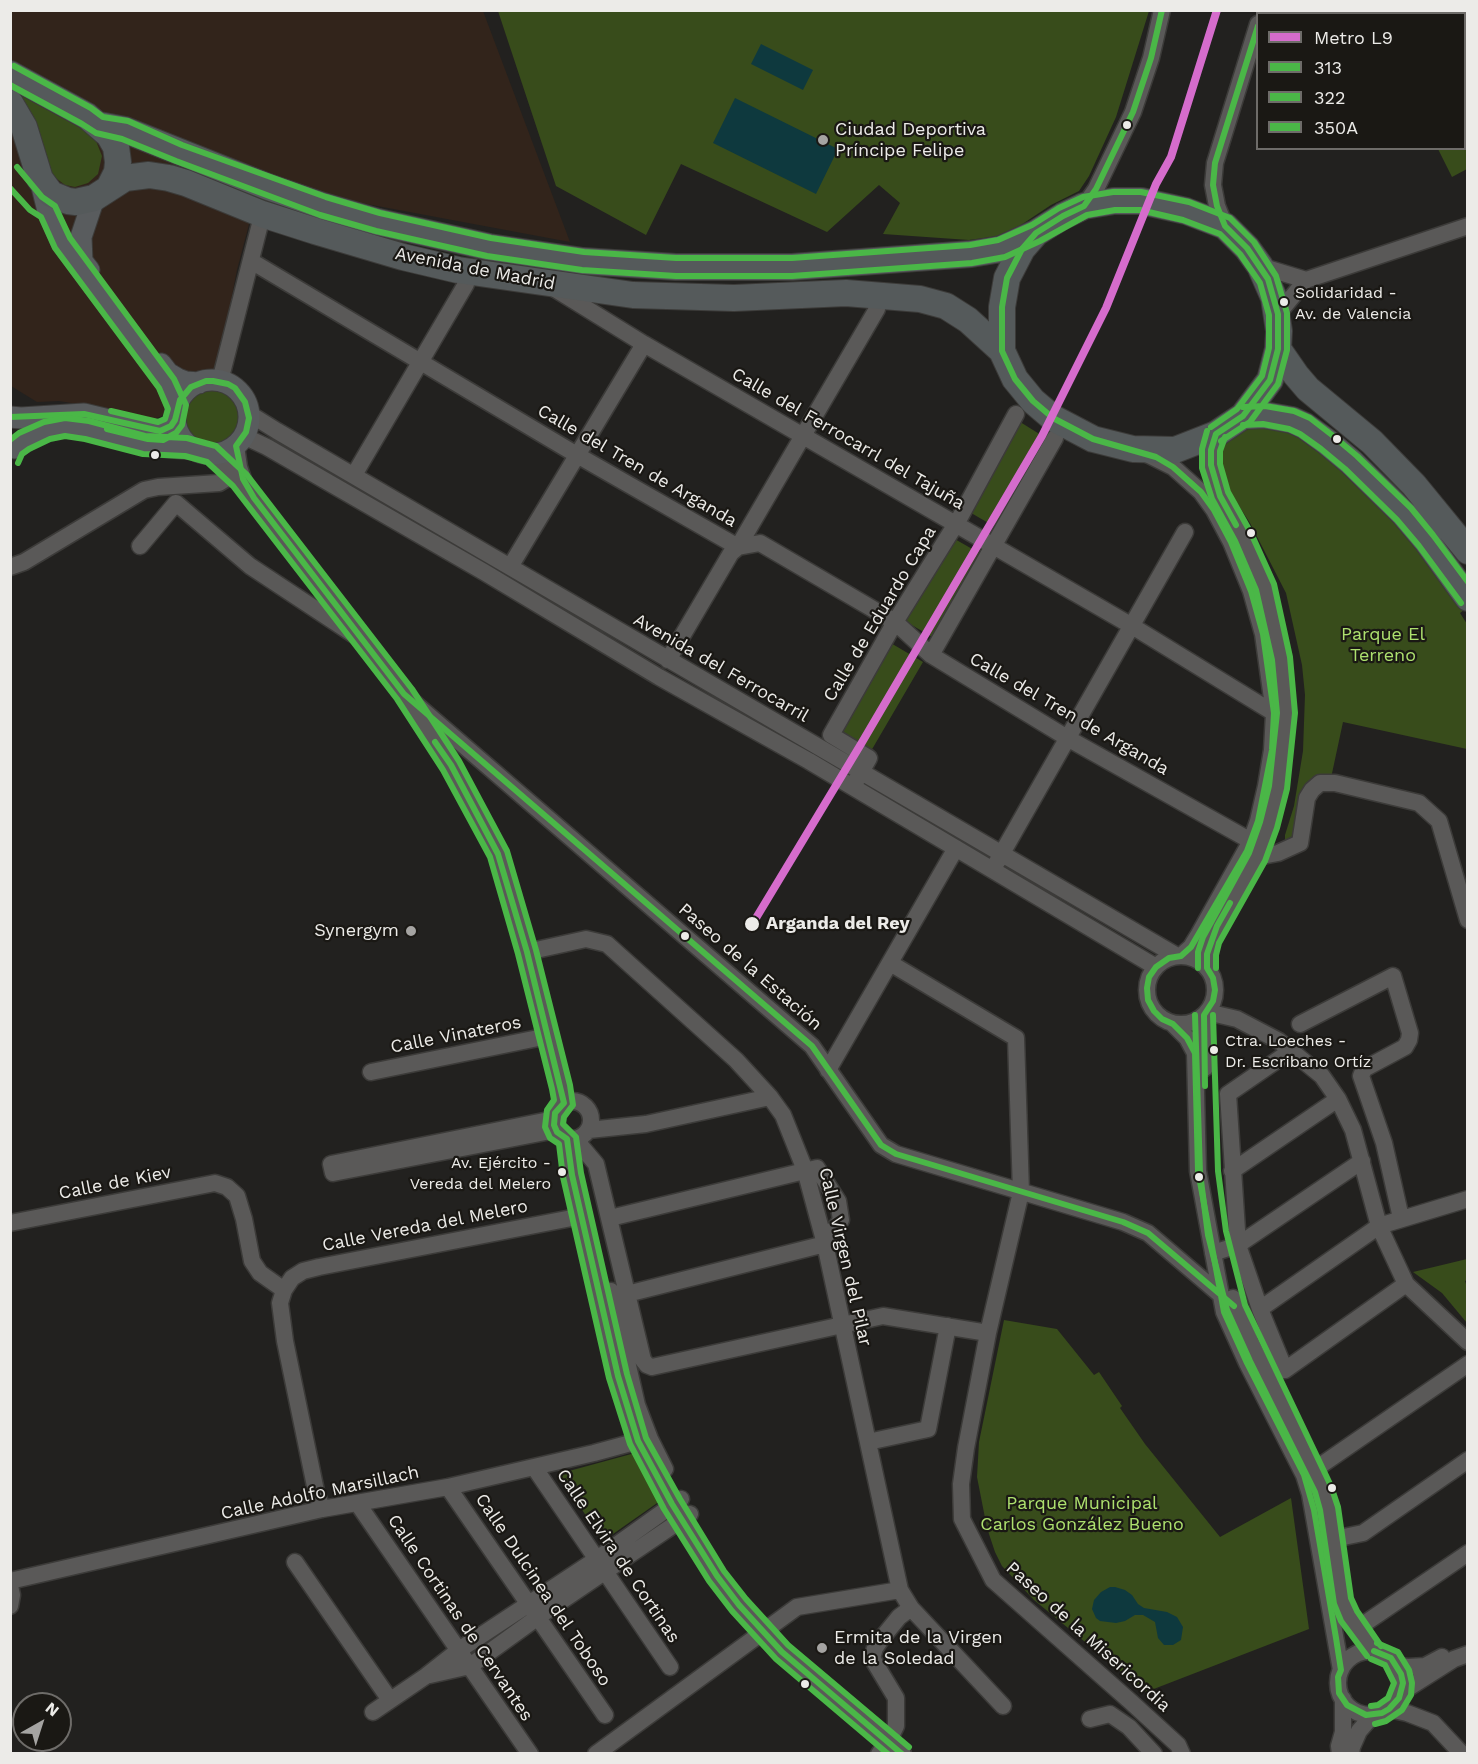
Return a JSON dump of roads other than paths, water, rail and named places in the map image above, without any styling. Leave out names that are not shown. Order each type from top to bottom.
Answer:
[{"type":"highway","name":"Avenida de Madrid","points":[[10,74],[87,116],[99,125],[125,130],[268,187],[378,222],[489,247],[583,261],[676,267],[792,267],[971,254],[1001,249],[1036,233]]},
{"type":"highway","points":[[10,103],[24,127],[40,180]]},
{"type":"highway","points":[[99,125],[116,147],[117,172],[101,193]]},
{"type":"highway","name":"Avenida de Madrid","points":[[40,180],[51,194],[76,202],[101,193],[125,178],[149,175],[169,178],[262,214],[403,258],[458,270],[547,284],[633,295],[734,298],[846,293],[920,299],[946,306],[968,320],[1002,351]]},
{"type":"highway","points":[[1114,201],[1141,201],[1186,211],[1225,226],[1247,248],[1268,279],[1278,314],[1278,349],[1270,380],[1243,416],[1216,434],[1175,450],[1133,449],[1093,439],[1053,418],[1015,379],[1002,351],[1002,307],[1007,278],[1022,249],[1036,233],[1084,206],[1114,201]]},
{"type":"highway","points":[[1278,349],[1308,388],[1372,442],[1414,484],[1467,551]]},
{"type":"highway","points":[[1243,416],[1264,415],[1292,420],[1305,426],[1327,442],[1380,489],[1404,514],[1426,540],[1467,598]]},
{"type":"main road","points":[[40,180],[48,212],[62,243],[167,384],[179,433],[202,451]]},
{"type":"main road","points":[[101,193],[81,237],[82,261],[168,373],[186,382],[199,383]]},
{"type":"main road","points":[[10,417],[84,414],[160,431],[171,426],[185,392],[206,381],[220,381],[228,384],[241,395],[248,410],[248,425],[239,442],[224,452],[144,445],[87,430],[65,427],[53,428],[37,434],[13,454]]},
{"type":"main road","points":[[10,422],[14,432],[13,454]]},
{"type":"street","points":[[1084,206],[1096,189],[1133,112],[1151,58],[1162,10]]},
{"type":"street","points":[[1225,226],[1217,207],[1213,185],[1215,163],[1256,27]]},
{"type":"street","points":[[220,381],[260,224]]},
{"type":"street","points":[[1278,314],[1306,280],[1467,226]]},
{"type":"street","name":"Calle del Tren de Arganda","points":[[251,261],[577,455],[738,547],[760,543],[895,622],[931,655],[1069,738],[1251,841]]},
{"type":"street","points":[[1260,266],[1306,280]]},
{"type":"street","points":[[354,475],[466,284]]},
{"type":"street","name":"Calle del Ferrocarrl del Tajuña","points":[[547,284],[644,344],[993,546],[1133,624],[1274,713]]},
{"type":"street","points":[[668,660],[730,552],[738,547],[878,309]]},
{"type":"street","points":[[510,567],[644,344]]},
{"type":"street","name":"Avenida del Ferrocarril","points":[[248,410],[262,422],[1179,956]]},
{"type":"street","name":"Calle de Eduardo Capa","points":[[861,771],[868,758],[831,735],[895,622],[956,524],[1016,414]]},
{"type":"street","points":[[1207,968],[1207,954],[1217,926],[1257,857],[1269,825],[1278,788],[1286,713],[1281,659],[1265,587],[1243,537],[1220,496],[1211,465],[1211,450],[1216,434]]},
{"type":"street","points":[[931,655],[1055,438]]},
{"type":"street","name":"Avenida del Ferrocarril","points":[[239,442],[250,439],[267,447],[502,582],[659,677],[852,787],[1156,967]]},
{"type":"street","points":[[239,442],[238,467],[254,498]]},
{"type":"street","points":[[1133,449],[1156,457],[1173,467],[1201,492],[1214,510],[1231,542],[1251,591],[1263,634],[1274,713],[1272,750],[1266,786],[1251,841],[1191,947],[1179,956],[1162,962],[1149,977],[1148,1000],[1162,1019],[1173,1024],[1187,1038],[1195,1053],[1198,1171],[1217,1251],[1236,1308],[1327,1498],[1342,1601],[1349,1616],[1374,1651]]},
{"type":"street","points":[[202,451],[234,474],[254,498],[404,694],[451,765],[498,854],[527,952],[564,1103]]},
{"type":"street","points":[[10,567],[24,562],[144,490],[219,483],[234,474]]},
{"type":"street","points":[[140,546],[176,503],[250,566],[361,639]]},
{"type":"street","points":[[992,870],[1185,532]]},
{"type":"street","name":"Paseo de la Estación","points":[[404,694],[812,1046],[880,1145],[896,1154],[1123,1222],[1148,1233],[1236,1308]]},
{"type":"street","name":"Paseo de la Estación","points":[[451,765],[459,761],[468,761],[489,767]]},
{"type":"street","points":[[852,787],[861,771]]},
{"type":"street","points":[[1257,857],[1278,853],[1300,843],[1307,798],[1320,783],[1335,783],[1419,803],[1439,821],[1467,920]]},
{"type":"street","points":[[828,1070],[956,848]]},
{"type":"street","name":"Calle Virgen del Pilar","points":[[527,952],[586,939],[607,944],[736,1060],[783,1114],[806,1170],[824,1239],[841,1324],[884,1506],[900,1590],[911,1608],[1003,1706]]},
{"type":"street","points":[[1173,1024],[1195,1021],[1206,1013],[1213,1001],[1215,990],[1213,978],[1207,968],[1199,962],[1179,956]]},
{"type":"street","name":"Paseo de la Misericordia","points":[[890,963],[1016,1038],[1021,1192],[988,1333],[966,1448],[961,1484],[962,1519],[993,1580],[1178,1745],[1182,1754]]},
{"type":"street","points":[[1300,1024],[1393,976],[1410,1033],[1409,1040],[1405,1047],[1364,1069],[1361,1076],[1384,1143],[1401,1218]]},
{"type":"street","points":[[1206,1013],[1237,1019],[1279,1041],[1322,1076],[1338,1099],[1353,1130],[1379,1226],[1406,1284],[1467,1342]]},
{"type":"street","points":[[1206,1013],[1209,1172],[1220,1294],[1224,1312],[1239,1346],[1304,1475],[1310,1494],[1341,1670]]},
{"type":"street","name":"Calle Vinateros","points":[[371,1072],[548,1036]]},
{"type":"street","points":[[1292,1050],[1228,1094],[1239,1245],[1260,1309],[1285,1370],[1406,1284]]},
{"type":"street","points":[[770,1097],[646,1124],[568,1131],[331,1164],[333,1173],[568,1131],[590,1114],[584,1106],[575,1102],[564,1103],[555,1113],[568,1131],[596,1164],[643,1360],[652,1367],[883,1316],[988,1333]]},
{"type":"street","points":[[1232,1171],[1338,1099]]},
{"type":"street","points":[[568,1131],[568,1155],[618,1376],[638,1441],[686,1517],[736,1583],[763,1631],[883,1748],[903,1754]]},
{"type":"street","points":[[568,1131],[637,1405],[677,1502]]},
{"type":"street","points":[[1217,1251],[1239,1245],[1362,1161]]},
{"type":"street","points":[[610,1218],[817,1168],[838,1201],[841,1220],[824,1239],[627,1294]]},
{"type":"street","name":"Calle de Kiev","points":[[10,1223],[215,1184],[227,1186],[237,1196],[252,1261],[260,1273],[284,1290]]},
{"type":"street","points":[[1260,1309],[1379,1226],[1467,1200]]},
{"type":"street","name":"Calle Vereda del Melero","points":[[284,1290],[292,1278],[303,1271],[319,1267],[582,1216]]},
{"type":"street","points":[[284,1290],[280,1303],[285,1341],[316,1491],[322,1509]]},
{"type":"street","points":[[868,1442],[927,1430],[948,1326]]},
{"type":"street","points":[[1314,1470],[1467,1364]]},
{"type":"street","name":"Calle Adolfo Marsillach","points":[[10,1581],[322,1509],[448,1487],[638,1441]]},
{"type":"street","points":[[1334,1539],[1363,1533],[1467,1460]]},
{"type":"street","name":"Calle Elvira de Cortinas","points":[[534,1467],[670,1667]]},
{"type":"street","name":"Calle Dulcinea del Toboso","points":[[448,1487],[605,1715]]},
{"type":"street","points":[[601,1565],[677,1502]]},
{"type":"street","name":"Calle Cortinas de Cervantes","points":[[358,1504],[530,1754]]},
{"type":"street","points":[[373,1712],[459,1650],[533,1610],[601,1565],[686,1517]]},
{"type":"street","points":[[1358,1628],[1467,1553]]},
{"type":"street","points":[[295,1562],[390,1700]]},
{"type":"street","points":[[10,1586],[12,1595],[10,1606]]},
{"type":"street","points":[[596,1754],[796,1607],[900,1590]]},
{"type":"street","points":[[883,1748],[896,1726],[896,1698],[872,1658],[882,1638],[899,1617],[911,1608]]},
{"type":"street","points":[[426,1676],[470,1666],[533,1610]]},
{"type":"street","points":[[1398,1666],[1425,1666],[1467,1645]]},
{"type":"street","points":[[1340,1754],[1343,1700],[1338,1685],[1345,1663],[1358,1653],[1374,1651],[1391,1658],[1401,1674],[1402,1692]]},
{"type":"street","points":[[1352,1754],[1352,1747],[1359,1731],[1373,1715],[1389,1709],[1402,1692],[1454,1659],[1467,1654]]},
{"type":"street","points":[[1343,1700],[1353,1710],[1373,1715]]},
{"type":"street","points":[[1389,1709],[1433,1723],[1462,1754]]},
{"type":"street","points":[[1090,1719],[1110,1714],[1129,1726],[1154,1754]]},
{"type":"water","points":[[761,44],[813,70],[803,90],[751,64]]},
{"type":"water","points":[[735,98],[838,149],[816,194],[713,143]]},
{"type":"water","points":[[1110,1587],[1125,1590],[1144,1608],[1167,1612],[1177,1617],[1183,1627],[1181,1640],[1173,1645],[1164,1645],[1158,1638],[1155,1622],[1143,1615],[1135,1615],[1116,1623],[1100,1621],[1092,1609],[1094,1600]]},
{"type":"metro line","name":"L9","points":[[750,928],[1042,436],[1106,308],[1156,184],[1171,157],[1217,10]]},
{"type":"place","name":"Ciudad Deportiva Príncipe Felipe","points":[[823,140]]},
{"type":"place","name":"Solidaridad - Av. de Valencia","points":[[1284,302]]},
{"type":"place","name":"Arganda del Rey","points":[[752,924]]},
{"type":"place","name":"Synergym","points":[[411,931]]},
{"type":"place","name":"Ctra. Loeches - Dr. Escribano Ortíz","points":[[1214,1050]]},
{"type":"place","name":"Av. Ejército - Vereda del Melero","points":[[562,1172]]},
{"type":"place","name":"Ermita de la Virgen de la Soledad","points":[[822,1648]]},
{"type":"park label","name":"Parque El Terreno","points":[[1383,645]]},
{"type":"park label","name":"Parque Municipal Carlos González Bueno","points":[[1082,1514]]}]
